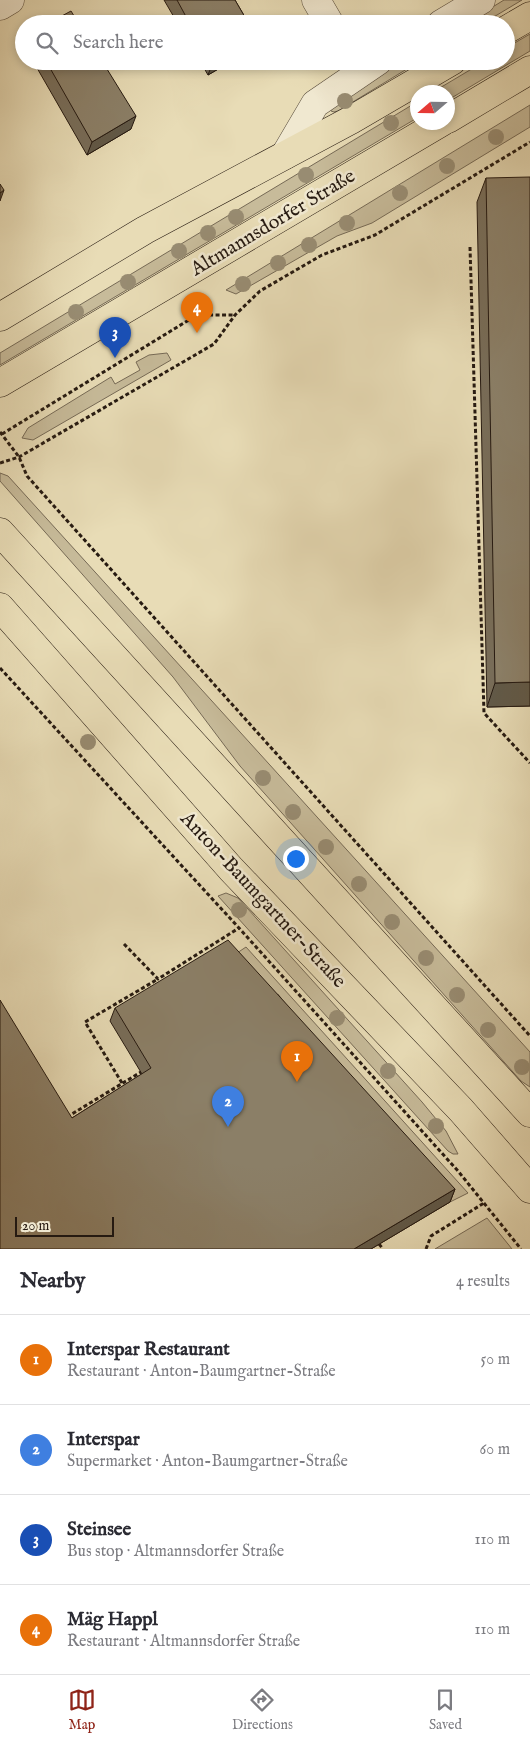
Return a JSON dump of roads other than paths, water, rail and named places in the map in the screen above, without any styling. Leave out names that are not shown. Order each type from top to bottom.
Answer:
[{"type":"main road","points":[[515,25],[530,16]]},
{"type":"main road","points":[[0,317],[145,230],[351,120],[437,70]]},
{"type":"main road","points":[[455,115],[530,70]]},
{"type":"main road","name":"Altmannsdorfer Straße","points":[[0,383],[428,130]]},
{"type":"main road","points":[[0,532],[530,1113]]},
{"type":"main road","name":"Anton-Baumgartner-Straße","points":[[0,607],[231,869],[461,1110],[530,1189]]},
{"type":"street","points":[[0,6],[10,0]]},
{"type":"street","points":[[316,0],[325,15]]},
{"type":"street","points":[[456,15],[481,0]]},
{"type":"street","points":[[285,155],[315,104],[358,70]]},
{"type":"place","name":"Mäg Happl","points":[[197,333]]},
{"type":"place","name":"Steinsee","points":[[115,358]]},
{"type":"place","name":"Interspar Restaurant","points":[[297,1082]]},
{"type":"place","name":"Interspar","points":[[228,1127]]}]
